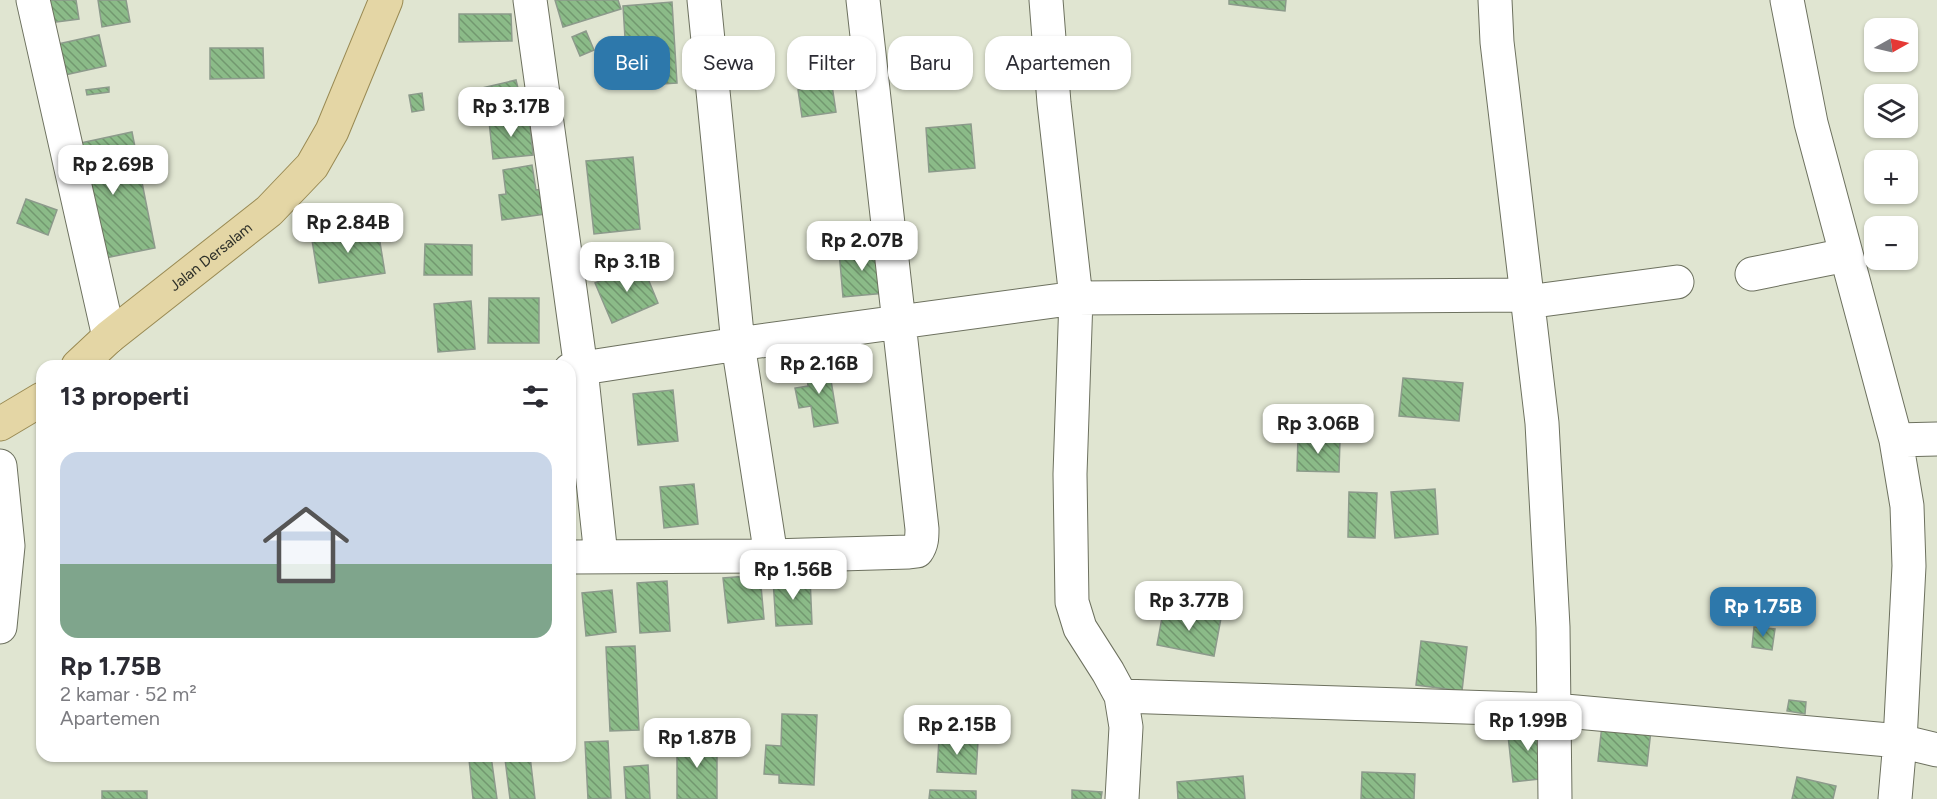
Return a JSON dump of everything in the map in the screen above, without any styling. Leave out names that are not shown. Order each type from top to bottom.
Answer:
[{"type":"main road","name":"Jalan Dersalam","points":[[84,360],[109,337],[269,211],[312,166],[332,131],[386,0]]},
{"type":"street","points":[[33,0],[109,337]]},
{"type":"street","points":[[530,0],[574,360]]},
{"type":"street","points":[[704,0],[738,344],[771,556]]},
{"type":"street","points":[[576,387],[586,557],[771,556],[909,552],[917,551],[920,547],[922,529],[863,0]]},
{"type":"street","points":[[1046,0],[1054,103],[1076,298],[1070,474],[1072,602],[1080,628],[1121,696],[1126,726],[1122,799]]},
{"type":"street","points":[[1495,0],[1497,42],[1542,423],[1553,627],[1555,799]]},
{"type":"street","points":[[1787,0],[1811,123],[1896,440],[1907,506],[1909,566],[1895,799]]},
{"type":"street","points":[[1752,274],[1846,255]]},
{"type":"street","points":[[576,370],[738,344],[1076,298],[1527,298],[1677,282]]},
{"type":"street","points":[[1896,440],[1937,439]]},
{"type":"street","points":[[0,466],[8,546],[0,627]]},
{"type":"street","points":[[1121,696],[1554,710],[1900,741],[1937,750]]},
{"type":"building","points":[[45,0],[76,0],[79,19],[49,23]]},
{"type":"building","points":[[98,0],[126,0],[130,22],[102,27]]},
{"type":"building","points":[[555,0],[618,0],[621,9],[563,27]]},
{"type":"building","points":[[1229,0],[1286,0],[1285,11],[1229,4]]},
{"type":"building","points":[[672,2],[677,83],[670,83],[670,36],[625,36],[623,6]]},
{"type":"building","points":[[459,14],[511,14],[512,41],[459,42]]},
{"type":"building","points":[[586,31],[594,50],[580,56],[572,37]]},
{"type":"building","points":[[99,35],[106,66],[60,76],[53,45]]},
{"type":"building","points":[[210,48],[263,48],[264,78],[210,79]]},
{"type":"building","points":[[516,80],[522,105],[479,115],[473,90]]},
{"type":"building","points":[[109,87],[109,92],[87,95],[86,90]]},
{"type":"building","points":[[798,90],[833,90],[836,112],[802,117]]},
{"type":"building","points":[[422,93],[424,110],[412,112],[409,95]]},
{"type":"building","points":[[529,116],[533,155],[493,159],[489,121]]},
{"type":"building","points":[[971,124],[975,168],[929,172],[926,128]]},
{"type":"building","points":[[132,132],[155,248],[95,260],[71,145]]},
{"type":"building","points":[[633,157],[640,229],[594,234],[586,161]]},
{"type":"building","points":[[532,165],[536,190],[542,189],[545,214],[502,220],[499,195],[506,194],[503,170]]},
{"type":"building","points":[[26,199],[57,210],[48,235],[17,223]]},
{"type":"building","points":[[377,224],[385,273],[319,283],[311,234]]},
{"type":"building","points":[[636,243],[638,262],[605,266],[603,248]]},
{"type":"building","points":[[425,244],[472,245],[472,275],[424,275]]},
{"type":"building","points":[[882,248],[886,293],[843,297],[839,251]]},
{"type":"building","points":[[642,264],[658,303],[612,323],[595,283]]},
{"type":"building","points":[[489,298],[539,298],[539,343],[488,343]]},
{"type":"building","points":[[471,301],[475,349],[438,352],[434,304]]},
{"type":"building","points":[[828,362],[838,423],[814,427],[811,406],[799,408],[795,388],[808,386],[805,366]]},
{"type":"building","points":[[1403,378],[1463,383],[1459,421],[1399,416]]},
{"type":"building","points":[[673,390],[678,441],[638,445],[633,394]]},
{"type":"building","points":[[1298,437],[1340,439],[1339,472],[1297,471]]},
{"type":"building","points":[[694,484],[698,524],[664,528],[660,487]]},
{"type":"building","points":[[1435,489],[1438,534],[1395,538],[1391,492]]},
{"type":"building","points":[[1349,492],[1377,493],[1375,538],[1348,537]]},
{"type":"building","points":[[760,575],[764,619],[728,623],[723,578]]},
{"type":"building","points":[[810,577],[812,624],[776,626],[773,579]]},
{"type":"building","points":[[667,581],[670,631],[640,633],[637,583]]},
{"type":"building","points":[[612,590],[616,632],[586,636],[582,593]]},
{"type":"building","points":[[1164,607],[1221,618],[1214,656],[1157,645]]},
{"type":"building","points":[[1754,627],[1775,629],[1772,650],[1752,647]]},
{"type":"building","points":[[1421,641],[1467,647],[1462,691],[1416,685]]},
{"type":"building","points":[[635,646],[639,730],[610,731],[606,647]]},
{"type":"building","points":[[1789,700],[1806,702],[1805,714],[1787,711]]},
{"type":"building","points":[[782,714],[817,715],[814,785],[779,783],[779,775],[764,774],[766,745],[781,746]]},
{"type":"building","points":[[1542,722],[1548,778],[1513,782],[1507,726]]},
{"type":"building","points":[[1602,725],[1651,730],[1647,766],[1598,761]]},
{"type":"building","points":[[677,739],[717,739],[717,799],[677,799]]},
{"type":"building","points":[[939,739],[978,741],[976,774],[937,772]]},
{"type":"building","points":[[608,741],[611,798],[588,799],[585,742]]},
{"type":"building","points":[[469,762],[492,762],[497,799],[473,799]]},
{"type":"building","points":[[505,762],[531,762],[535,799],[510,799]]},
{"type":"building","points":[[648,765],[650,799],[626,799],[624,767]]},
{"type":"building","points":[[1362,772],[1415,774],[1414,799],[1361,799]]},
{"type":"building","points":[[1243,776],[1245,799],[1178,799],[1177,782]]},
{"type":"building","points":[[1797,777],[1836,786],[1833,799],[1792,799]]},
{"type":"building","points":[[930,790],[976,791],[976,799],[929,799]]},
{"type":"building","points":[[1072,790],[1102,792],[1101,799],[1072,799]]},
{"type":"building","points":[[102,791],[147,791],[147,799],[102,799]]}]
